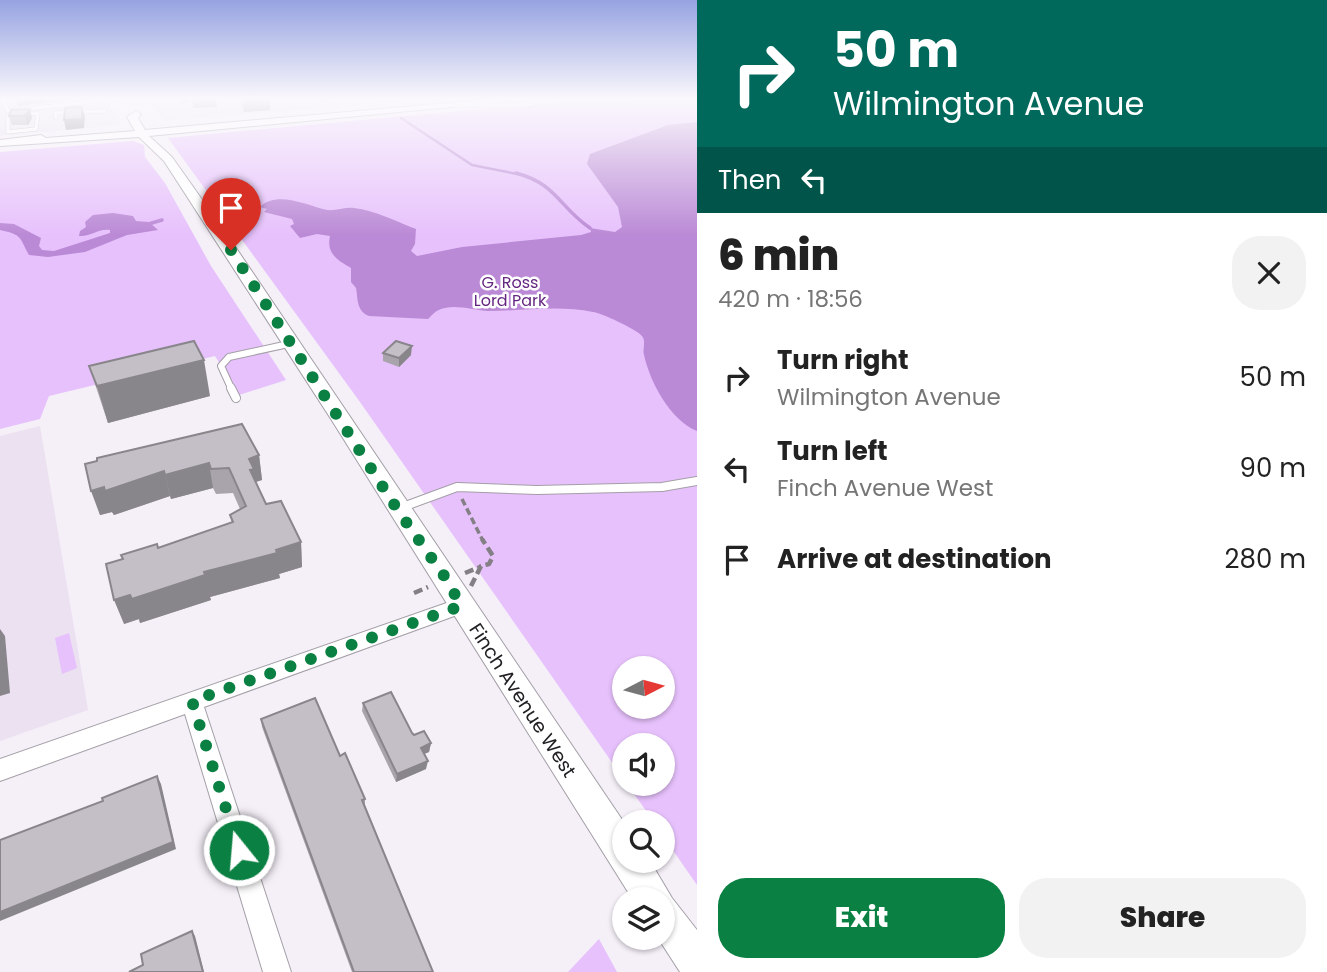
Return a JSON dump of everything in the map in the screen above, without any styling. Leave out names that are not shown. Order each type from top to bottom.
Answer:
[{"type":"main road","name":"Finch Avenue West","points":[[154,144],[160,156],[168,159],[293,343],[397,509],[447,580],[461,606],[612,835]]},
{"type":"main road","points":[[675,931],[697,964]]},
{"type":"street","points":[[0,770],[461,606]]},
{"type":"street","points":[[192,701],[277,972]]},
{"type":"lane","points":[[236,398],[221,366],[229,357],[293,343]]},
{"type":"lane","points":[[397,509],[457,487],[537,490],[662,487],[697,481]]},
{"type":"path","points":[[457,487],[470,520],[493,556],[489,564],[481,566],[461,606]]},
{"type":"shaded area","points":[[616,144],[697,144],[697,431],[678,418],[663,399],[647,366],[643,337],[626,325],[597,313],[567,309],[487,311],[450,307],[437,311],[428,319],[369,316],[360,308],[356,288],[351,282],[351,268],[337,259],[331,251],[330,236],[317,234],[300,238],[290,226],[294,224],[292,219],[264,212],[267,209],[260,207],[267,202],[284,199],[327,210],[351,208],[370,211],[416,229],[415,244],[411,251],[417,256],[462,247],[581,235],[591,232],[590,228],[615,232],[622,227],[618,207],[587,164],[590,154]]},
{"type":"shaded area","points":[[113,213],[133,216],[136,221],[149,222],[158,230],[127,235],[85,252],[48,257],[29,255],[19,238],[13,233],[0,230],[0,223],[14,224],[41,238],[39,246],[42,250],[54,251],[110,233],[110,230],[106,230],[79,236],[80,231],[86,227],[85,222],[93,215]]},
{"type":"shaded area","points":[[40,426],[88,710],[0,741],[0,436]]},
{"type":"green space","points":[[92,144],[144,145],[145,157],[165,183],[211,266],[286,380],[239,395],[215,356],[49,396],[40,419],[0,429],[0,152]]},
{"type":"green space","name":"G. Ross Lord Park","points":[[173,144],[697,144],[697,885],[675,853],[675,810],[645,810],[636,796],[675,796],[675,733],[612,733],[612,762],[360,402]]},
{"type":"green space","points":[[69,633],[77,668],[62,674],[55,638]]},
{"type":"green space","points":[[599,939],[617,972],[568,972]]},
{"type":"building","points":[[194,341],[204,360],[97,386],[89,366]]},
{"type":"building","points":[[396,341],[412,346],[399,358],[383,353]]},
{"type":"building","points":[[242,424],[259,455],[249,459],[254,469],[250,470],[266,504],[281,501],[301,542],[276,550],[277,553],[204,572],[205,575],[132,599],[130,595],[114,600],[106,564],[123,559],[121,555],[157,544],[158,548],[233,522],[230,515],[246,506],[229,468],[211,469],[209,463],[165,475],[164,471],[105,491],[104,487],[91,491],[85,464],[97,461],[97,458]]},
{"type":"building","points":[[391,692],[412,733],[414,735],[424,731],[431,743],[421,748],[428,761],[397,774],[363,703]]},
{"type":"building","points":[[315,698],[340,756],[345,753],[365,799],[362,800],[433,972],[354,972],[261,719]]},
{"type":"building","points":[[157,776],[173,842],[0,912],[0,840],[103,801],[102,798]]},
{"type":"building","points":[[192,931],[203,972],[129,972],[143,965],[141,954]]},
{"type":"waterway","points":[[441,144],[472,165],[521,175]]},
{"type":"waterway","points":[[516,173],[521,175]]},
{"type":"waterway","points":[[521,175],[541,183],[590,228]]},
{"type":"waterway","points":[[145,225],[162,220]]},
{"type":"route","points":[[231,250],[397,509],[447,580],[461,606],[192,701],[239,850]]}]
